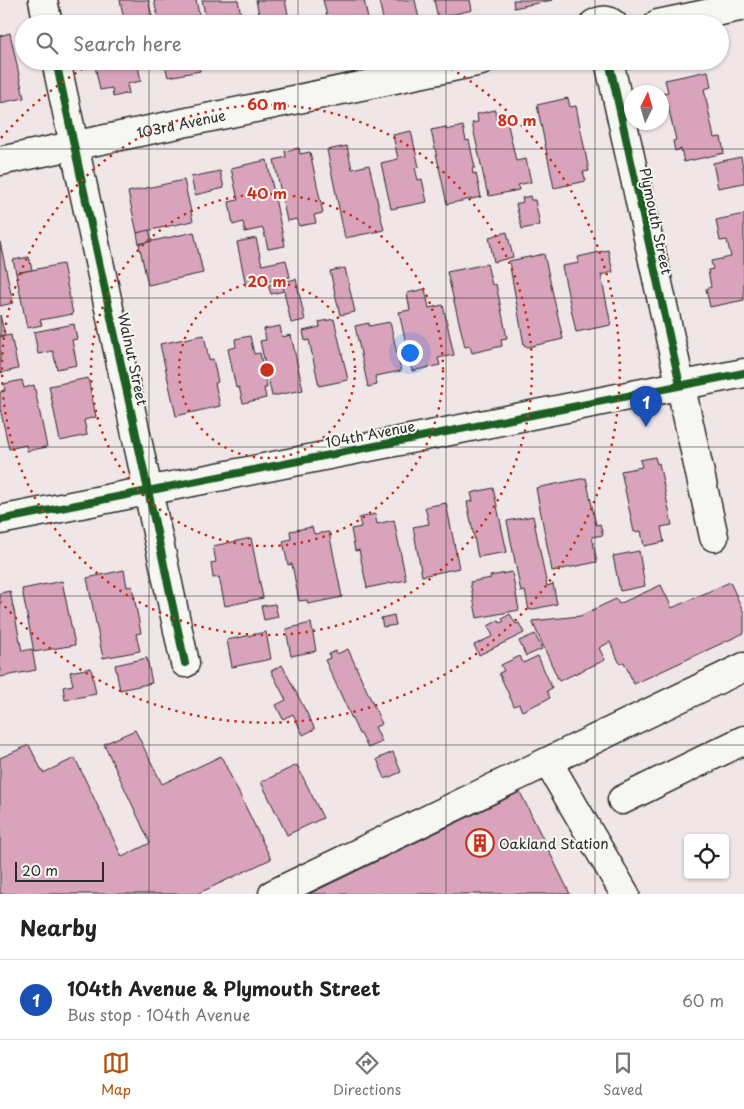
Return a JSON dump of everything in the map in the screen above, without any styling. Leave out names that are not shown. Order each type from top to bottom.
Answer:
[{"type":"street","points":[[43,0],[46,15]]},
{"type":"street","points":[[701,15],[744,6]]},
{"type":"street","name":"Walnut Street","points":[[58,70],[185,663]]},
{"type":"street","name":"103rd Avenue","points":[[0,161],[437,70]]},
{"type":"street","name":"Plymouth Street","points":[[610,70],[714,537]]},
{"type":"street","name":"104th Avenue","points":[[0,520],[744,373]]},
{"type":"street","points":[[273,894],[744,667]]},
{"type":"street","points":[[622,800],[744,740]]},
{"type":"street","points":[[548,762],[625,894]]},
{"type":"building","points":[[120,0],[148,0],[152,15],[123,15]]},
{"type":"building","points":[[154,0],[196,0],[199,15],[157,15]]},
{"type":"building","points":[[202,0],[238,0],[241,15],[205,15]]},
{"type":"building","points":[[256,0],[285,0],[288,15],[259,15]]},
{"type":"building","points":[[323,0],[364,0],[367,15],[327,15]]},
{"type":"building","points":[[379,0],[415,0],[418,15],[382,15]]},
{"type":"building","points":[[434,0],[470,0],[472,10],[451,15],[437,15]]},
{"type":"building","points":[[513,0],[552,0],[514,8]]},
{"type":"building","points":[[10,33],[15,56],[15,70],[18,70],[24,98],[0,103],[0,36]]},
{"type":"building","points":[[96,70],[139,70],[141,81],[127,84],[129,93],[113,97],[112,88],[100,90]]},
{"type":"building","points":[[166,70],[200,70],[200,71],[168,77]]},
{"type":"building","points":[[708,71],[711,87],[704,89],[714,138],[721,137],[724,153],[684,162],[681,149],[675,151],[673,141],[676,140],[669,110],[669,85],[666,85],[665,80]]},
{"type":"building","points":[[568,98],[570,107],[576,106],[589,171],[583,172],[586,181],[554,188],[537,105]]},
{"type":"building","points":[[495,110],[496,118],[506,116],[516,161],[526,159],[531,182],[518,185],[519,190],[489,196],[472,123],[478,122],[477,114]]},
{"type":"building","points":[[463,126],[466,141],[469,140],[475,168],[472,168],[473,174],[476,173],[481,197],[447,204],[431,130],[446,127],[446,130]]},
{"type":"building","points":[[411,131],[419,167],[415,168],[418,180],[422,179],[427,202],[391,209],[381,163],[398,159],[393,135]]},
{"type":"building","points":[[347,146],[352,169],[369,165],[384,230],[345,238],[327,150]]},
{"type":"building","points":[[299,148],[300,154],[310,152],[323,213],[314,215],[316,223],[299,226],[297,219],[287,221],[274,160],[286,157],[285,151]]},
{"type":"building","points":[[741,157],[744,183],[718,188],[713,163]]},
{"type":"building","points":[[267,160],[285,246],[268,249],[263,228],[245,232],[243,222],[233,225],[229,202],[238,200],[231,168]]},
{"type":"building","points":[[220,171],[224,188],[195,195],[191,177]]},
{"type":"building","points":[[184,180],[193,221],[137,233],[128,192]]},
{"type":"building","points":[[530,196],[531,200],[535,200],[540,225],[522,229],[516,204],[523,202],[522,198]]},
{"type":"building","points":[[744,214],[744,300],[710,307],[706,289],[711,287],[708,270],[713,269],[711,261],[731,257],[727,240],[720,241],[716,220]]},
{"type":"building","points":[[149,230],[152,241],[139,244],[137,233]]},
{"type":"building","points":[[194,232],[203,273],[148,285],[139,244]]},
{"type":"building","points":[[507,232],[513,257],[494,262],[489,237]]},
{"type":"building","points":[[256,238],[262,265],[286,260],[290,277],[246,286],[237,242]]},
{"type":"building","points":[[0,242],[13,303],[0,306]]},
{"type":"building","points":[[608,250],[613,272],[601,275],[611,325],[576,332],[562,266],[579,263],[578,257]]},
{"type":"building","points":[[544,254],[563,339],[528,347],[524,345],[509,261]]},
{"type":"building","points":[[29,257],[32,270],[16,273],[13,260]]},
{"type":"building","points":[[63,264],[73,314],[40,320],[42,325],[27,328],[16,273]]},
{"type":"building","points":[[487,264],[492,285],[496,284],[507,338],[501,339],[502,346],[472,353],[470,346],[465,347],[447,272]]},
{"type":"building","points":[[345,268],[355,312],[340,315],[330,271]]},
{"type":"building","points":[[296,279],[305,320],[291,323],[282,282]]},
{"type":"building","points":[[282,282],[284,291],[271,294],[268,285]]},
{"type":"building","points":[[425,289],[429,308],[443,305],[454,355],[438,358],[440,365],[412,371],[399,312],[410,310],[407,293]]},
{"type":"building","points":[[0,315],[5,335],[0,336]]},
{"type":"building","points":[[334,319],[348,380],[319,386],[309,340],[305,341],[303,331],[320,327],[319,322]]},
{"type":"building","points":[[390,322],[401,371],[375,376],[377,385],[368,387],[355,326],[369,323],[369,326]]},
{"type":"building","points":[[74,324],[77,339],[72,340],[77,365],[57,369],[53,351],[38,354],[34,332]]},
{"type":"building","points":[[280,326],[282,337],[291,335],[303,390],[272,396],[260,341],[266,340],[264,329]]},
{"type":"building","points":[[11,335],[18,369],[0,373],[0,337]]},
{"type":"building","points":[[204,335],[209,360],[213,359],[218,382],[215,383],[220,406],[176,416],[160,344]]},
{"type":"building","points":[[250,336],[254,354],[260,353],[267,388],[264,388],[266,398],[243,403],[239,387],[236,388],[228,349],[236,347],[235,339]]},
{"type":"building","points":[[88,378],[96,417],[84,420],[87,435],[60,441],[49,386]]},
{"type":"building","points":[[22,380],[24,388],[34,385],[47,447],[27,451],[26,445],[9,449],[0,408],[0,392],[5,391],[4,384]]},
{"type":"building","points":[[655,457],[657,464],[659,463],[672,525],[661,527],[664,542],[644,546],[641,531],[634,532],[621,471],[642,467],[640,460]]},
{"type":"building","points":[[586,478],[596,525],[600,524],[603,535],[592,537],[597,562],[552,571],[536,488]]},
{"type":"building","points":[[493,488],[507,552],[478,557],[467,502],[473,501],[471,493]]},
{"type":"building","points":[[446,503],[459,568],[422,576],[413,527],[429,524],[425,507]]},
{"type":"building","points":[[375,514],[377,524],[394,520],[406,580],[367,588],[359,550],[355,551],[351,529],[361,527],[359,518]]},
{"type":"building","points":[[533,516],[547,586],[553,584],[557,604],[529,610],[525,591],[521,592],[507,521]]},
{"type":"building","points":[[312,527],[314,534],[329,532],[342,597],[308,604],[307,600],[299,601],[292,564],[288,565],[283,541],[291,539],[290,531]]},
{"type":"building","points":[[251,538],[263,598],[225,606],[219,577],[213,578],[211,563],[216,562],[213,546]]},
{"type":"building","points":[[639,551],[645,586],[620,591],[613,556]]},
{"type":"building","points":[[124,570],[127,587],[132,586],[141,633],[136,634],[140,651],[103,658],[87,578]]},
{"type":"building","points":[[512,572],[519,610],[477,618],[470,582]]},
{"type":"building","points":[[62,581],[75,645],[34,652],[22,589]]},
{"type":"building","points":[[730,582],[744,613],[744,633],[634,684],[624,662],[620,664],[610,642],[599,648],[605,660],[559,681],[532,621],[580,616],[616,599],[619,604],[661,585],[672,608]]},
{"type":"building","points":[[10,591],[22,651],[32,649],[36,670],[0,677],[0,593]]},
{"type":"building","points":[[275,604],[278,617],[264,620],[261,606]]},
{"type":"building","points":[[510,614],[516,624],[519,623],[524,633],[479,655],[474,645],[493,636],[488,626],[499,620],[500,623],[504,621],[502,619]]},
{"type":"building","points":[[394,615],[396,625],[383,627],[381,618]]},
{"type":"building","points":[[311,623],[316,651],[291,656],[286,629]]},
{"type":"building","points":[[266,632],[271,659],[232,667],[227,640]]},
{"type":"building","points":[[535,634],[542,649],[526,656],[519,641]]},
{"type":"building","points":[[348,649],[382,724],[375,727],[382,742],[368,748],[361,734],[359,734],[325,660],[330,658],[329,654],[336,651],[337,654]]},
{"type":"building","points":[[520,656],[523,663],[538,656],[552,688],[547,691],[550,698],[522,711],[519,704],[514,706],[499,673],[504,671],[501,665]]},
{"type":"building","points":[[147,658],[152,683],[120,690],[115,665]]},
{"type":"building","points":[[282,665],[315,729],[303,735],[293,714],[283,719],[276,705],[286,700],[271,671]]},
{"type":"building","points":[[91,668],[96,694],[65,700],[63,687],[73,685],[70,672]]},
{"type":"building","points":[[135,730],[162,784],[221,756],[271,859],[197,894],[0,894],[0,758],[29,745],[43,773],[75,758],[122,857],[150,843],[104,744]]},
{"type":"building","points":[[393,752],[401,772],[385,779],[377,759]]},
{"type":"building","points":[[297,765],[323,818],[287,835],[261,782]]},
{"type":"building","name":"Oakland Station","points":[[520,792],[570,894],[309,894]]},
{"type":"cycle path","points":[[58,70],[185,663]]},
{"type":"cycle path","points":[[611,70],[680,385]]},
{"type":"cycle path","points":[[0,520],[744,373]]},
{"type":"place","name":"104th Avenue & Plymouth Street","points":[[646,427]]},
{"type":"place","name":"Oakland Station","points":[[480,843]]}]
